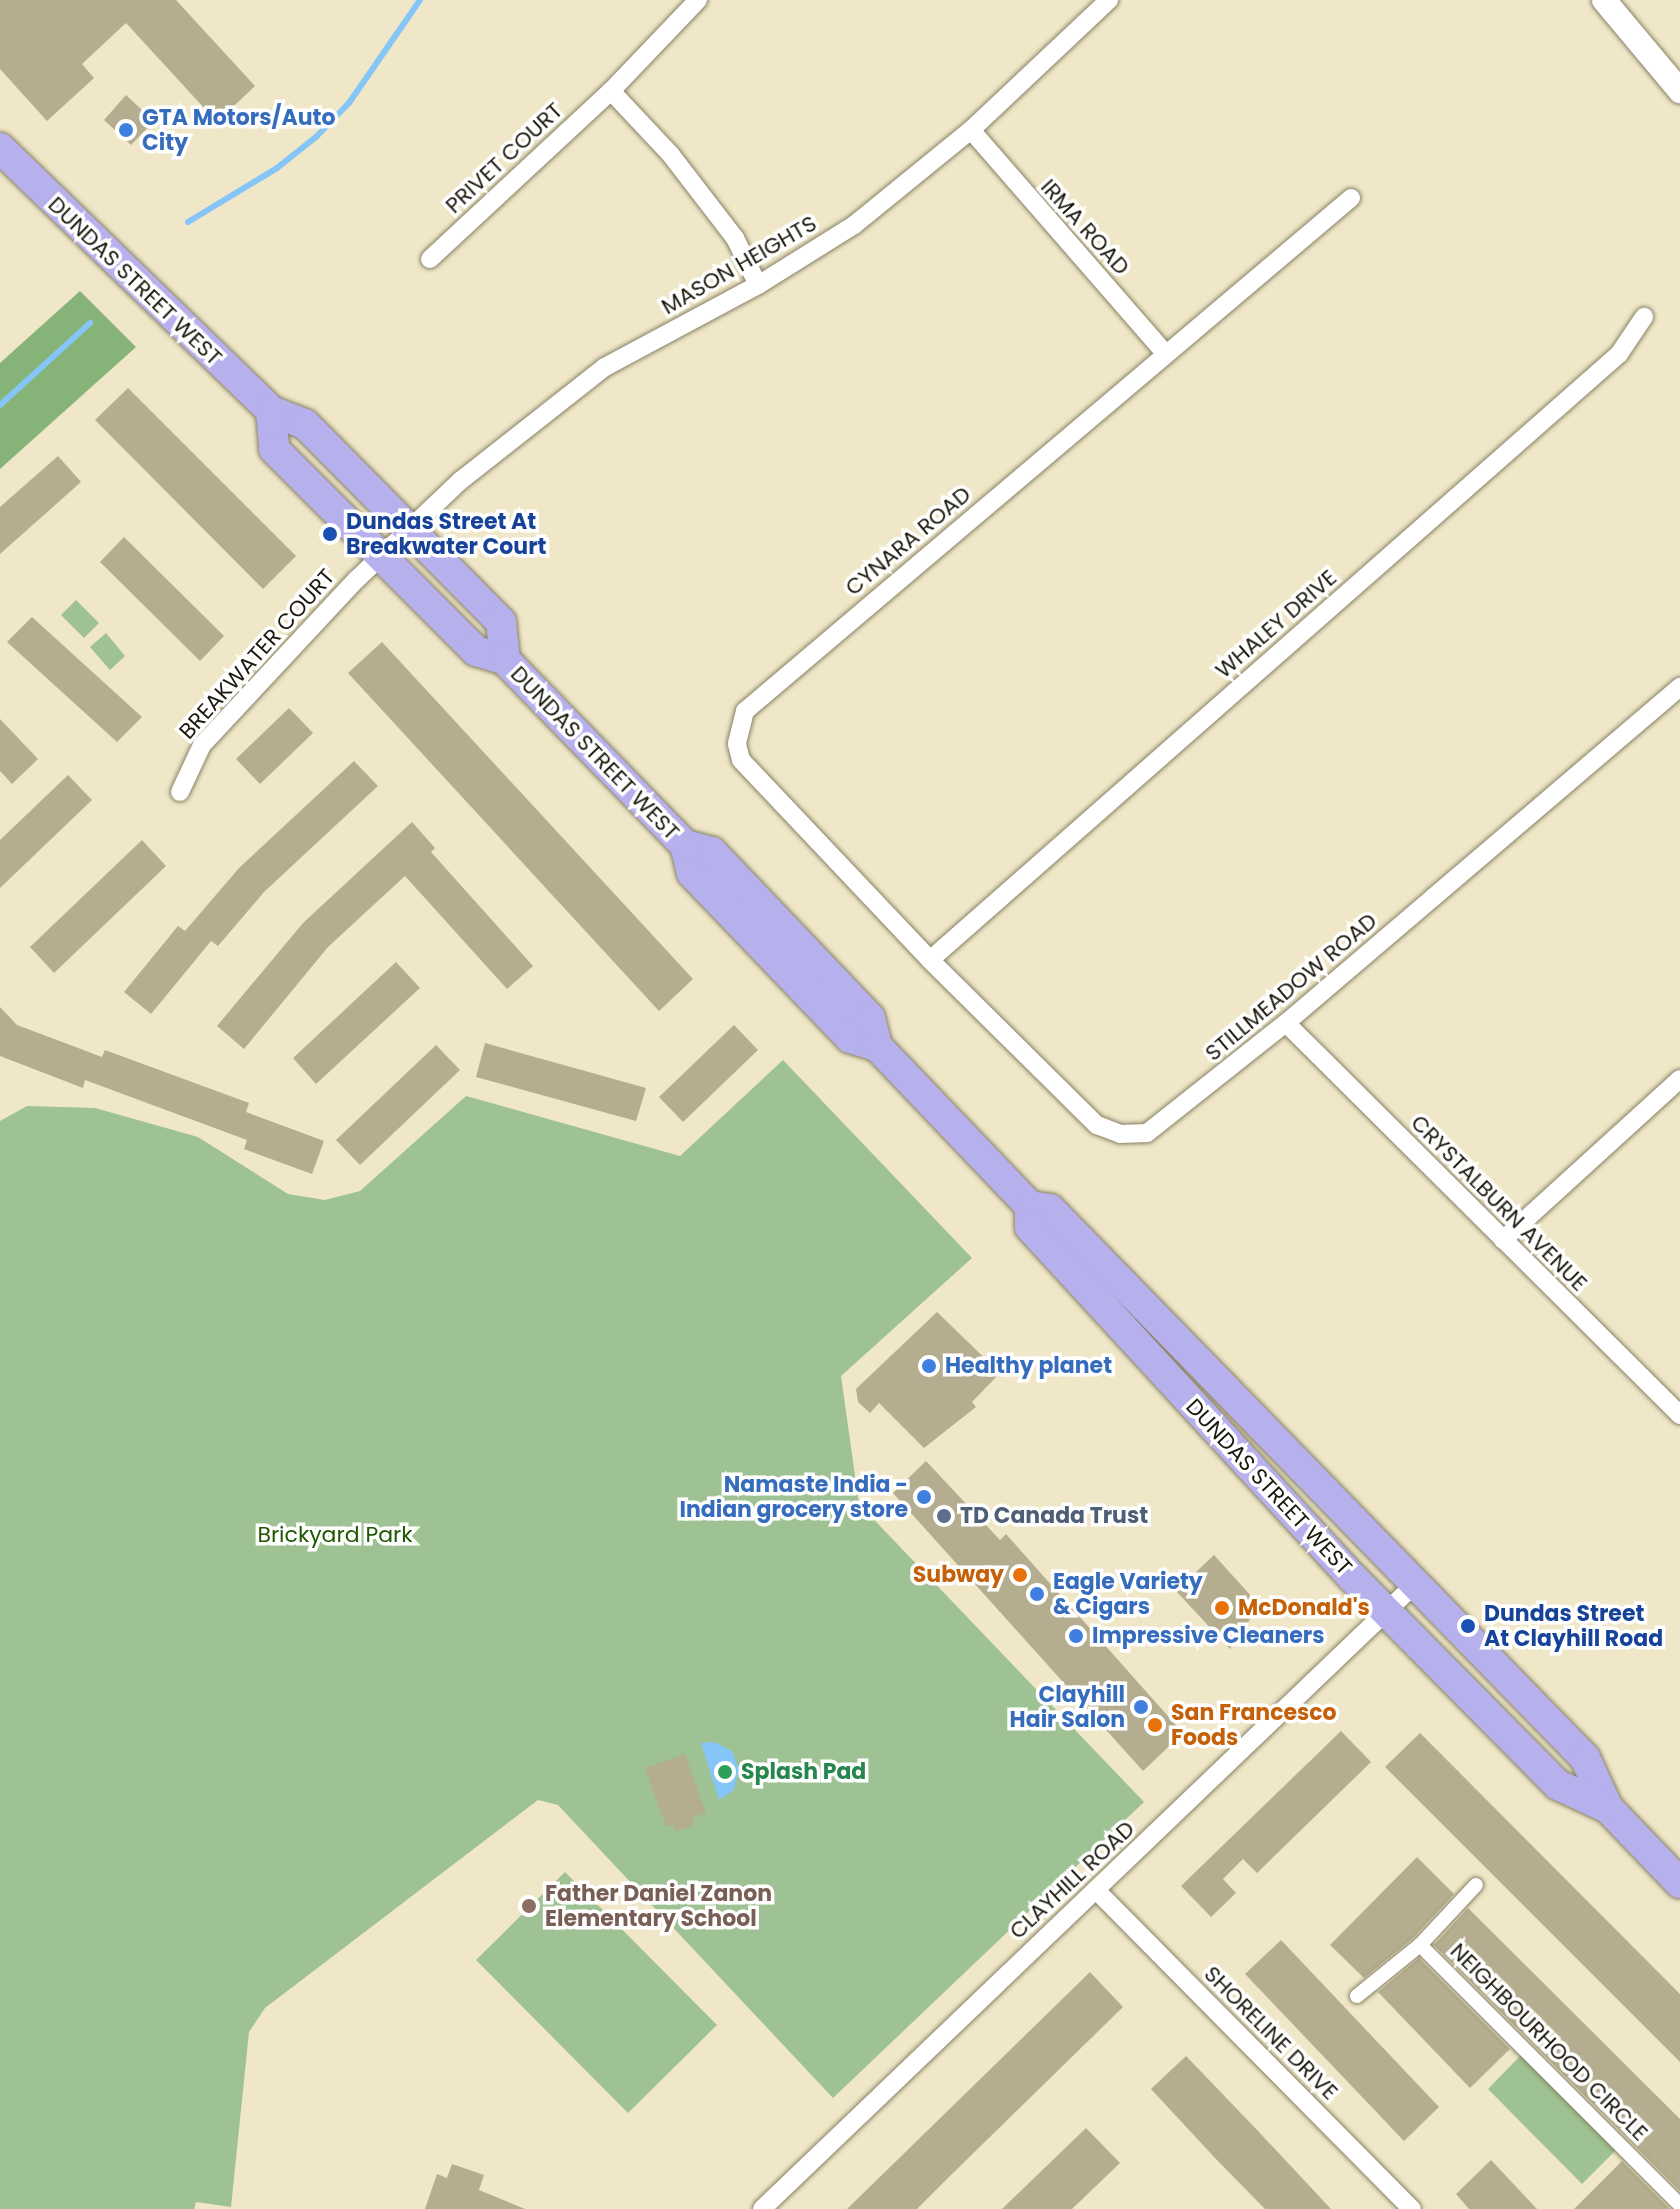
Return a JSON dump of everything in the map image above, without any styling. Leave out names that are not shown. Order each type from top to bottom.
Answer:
[{"type":"main road","name":"DUNDAS STREET WEST","points":[[0,148],[271,411],[305,424],[501,622],[505,660]]},
{"type":"main road","name":"DUNDAS STREET WEST","points":[[271,411],[274,449],[476,651],[505,660],[685,845],[712,852],[870,1018],[877,1046],[1030,1206],[1050,1209],[1413,1586],[1585,1758],[1608,1808],[1680,1883]]},
{"type":"main road","name":"DUNDAS STREET WEST","points":[[1030,1206],[1030,1227],[1387,1613],[1558,1785],[1608,1808]]},
{"type":"street","name":"PRIVET COURT","points":[[430,259],[611,91],[698,0]]},
{"type":"street","name":"MASON HEIGHTS","points":[[381,556],[460,481],[605,367],[758,285],[854,225],[971,130],[1109,0]]},
{"type":"street","points":[[1604,0],[1680,91]]},
{"type":"street","points":[[611,91],[671,155],[735,238],[758,285]]},
{"type":"street","name":"IRMA ROAD","points":[[971,130],[1166,354]]},
{"type":"street","name":"CYNARA ROAD","points":[[930,960],[741,760],[737,744],[745,711],[1351,198]]},
{"type":"street","name":"WHALEY DRIVE","points":[[930,960],[1619,354],[1644,317]]},
{"type":"street","name":"BREAKWATER COURT","points":[[180,792],[202,745],[381,556]]},
{"type":"street","name":"STILLMEADOW ROAD","points":[[930,960],[1097,1125],[1120,1134],[1147,1133],[1174,1117],[1680,687]]},
{"type":"street","name":"CRYSTALBURN AVENUE","points":[[1286,1023],[1680,1415]]},
{"type":"street","points":[[1503,1240],[1680,1079]]},
{"type":"street","name":"CLAYHILL ROAD","points":[[762,2209],[1413,1586]]},
{"type":"street","name":"NEIGHBOURHOOD CIRCLE","points":[[1357,1996],[1420,1945],[1476,1885]]},
{"type":"street","name":"SHORELINE DRIVE","points":[[1096,1890],[1412,2209]]},
{"type":"street","name":"NEIGHBOURHOOD CIRCLE","points":[[1420,1945],[1680,2205]]},
{"type":"green space","points":[[80,291],[136,347],[0,469],[0,363]]},
{"type":"green space","points":[[76,600],[99,623],[84,638],[61,615]]},
{"type":"green space","points":[[106,633],[125,656],[110,670],[90,647]]},
{"type":"green space","name":"Brickyard Park","points":[[783,1060],[972,1258],[841,1376],[859,1504],[1144,1802],[833,2098],[558,1805],[538,1800],[265,2008],[249,2032],[231,2207],[196,2202],[194,2209],[0,2209],[0,1121],[27,1106],[95,1108],[198,1137],[288,1194],[325,1200],[360,1191],[466,1096],[680,1156]]},
{"type":"green space","points":[[565,1872],[717,2025],[628,2113],[476,1960]]},
{"type":"green space","points":[[1521,2055],[1616,2150],[1582,2184],[1488,2089]]},
{"type":"water","name":"Splash Pad","points":[[714,1742],[732,1751],[739,1769],[734,1790],[719,1800],[701,1743]]},
{"type":"building","points":[[0,0],[176,0],[255,86],[217,122],[126,23],[82,64],[94,78],[47,121],[0,69]]},
{"type":"building","points":[[126,95],[154,121],[131,145],[104,120]]},
{"type":"building","points":[[128,388],[296,556],[263,589],[95,420]]},
{"type":"building","points":[[58,456],[81,482],[0,554],[0,507]]},
{"type":"building","points":[[124,537],[224,636],[200,661],[100,562]]},
{"type":"building","points":[[32,617],[142,717],[117,742],[7,642]]},
{"type":"building","points":[[382,642],[693,979],[659,1011],[348,673]]},
{"type":"building","points":[[289,708],[313,733],[260,784],[236,759]]},
{"type":"building","points":[[0,719],[38,759],[12,784],[0,771]]},
{"type":"building","points":[[354,761],[378,786],[264,892],[218,946],[211,941],[151,1014],[124,992],[178,926],[185,931],[239,868]]},
{"type":"building","points":[[68,775],[92,800],[0,888],[0,840]]},
{"type":"building","points":[[412,822],[435,848],[431,852],[533,966],[507,989],[405,876],[328,947],[244,1049],[217,1026],[303,923]]},
{"type":"building","points":[[142,840],[166,866],[54,973],[30,947]]},
{"type":"building","points":[[396,962],[420,988],[316,1084],[293,1058]]},
{"type":"building","points":[[0,1007],[17,1025],[102,1057],[105,1050],[249,1103],[246,1112],[324,1141],[312,1174],[244,1149],[247,1140],[85,1080],[83,1088],[0,1056]]},
{"type":"building","points":[[734,1025],[758,1050],[683,1122],[659,1097]]},
{"type":"building","points":[[485,1043],[646,1088],[636,1121],[476,1077]]},
{"type":"building","points":[[436,1045],[460,1070],[360,1165],[336,1140]]},
{"type":"building","points":[[937,1312],[1000,1373],[972,1402],[976,1407],[924,1448],[879,1403],[870,1413],[858,1402],[856,1389]]},
{"type":"building","points":[[926,1461],[1000,1540],[1006,1534],[1183,1733],[1143,1771],[893,1493]]},
{"type":"building","name":"McDonald's","points":[[1214,1555],[1252,1597],[1251,1618],[1230,1649],[1176,1591]]},
{"type":"building","points":[[1341,1731],[1371,1762],[1257,1873],[1243,1859],[1223,1879],[1236,1893],[1211,1917],[1181,1886]]},
{"type":"building","points":[[1420,1733],[1680,1994],[1680,2062],[1385,1767]]},
{"type":"building","points":[[685,1754],[706,1813],[692,1818],[694,1825],[675,1832],[673,1824],[666,1827],[645,1768]]},
{"type":"building","points":[[1417,1857],[1454,1894],[1413,1938],[1364,1978],[1330,1945]]},
{"type":"building","points":[[1468,1908],[1680,2119],[1680,2191],[1434,1945]]},
{"type":"building","points":[[1281,1940],[1439,2107],[1404,2141],[1245,1974]]},
{"type":"building","points":[[1419,1958],[1510,2049],[1470,2088],[1378,1992]]},
{"type":"building","points":[[1090,1972],[1123,2007],[917,2209],[847,2209]]},
{"type":"building","points":[[1186,2056],[1331,2209],[1265,2209],[1215,2158],[1151,2089]]},
{"type":"building","points":[[1086,2128],[1120,2163],[1072,2209],[1002,2209]]},
{"type":"building","points":[[1491,2160],[1537,2209],[1469,2209],[1456,2194]]},
{"type":"building","points":[[1622,2161],[1670,2209],[1574,2209]]},
{"type":"building","points":[[452,2164],[484,2175],[479,2190],[525,2209],[425,2209],[437,2174],[447,2178]]},
{"type":"waterway","points":[[188,222],[277,168],[316,137],[349,103],[420,0]]},
{"type":"waterway","points":[[0,405],[90,323]]},
{"type":"place","name":"GTA Motors/Auto City","points":[[126,130]]},
{"type":"place","name":"Dundas Street At Breakwater Court","points":[[330,534]]},
{"type":"place","name":"Healthy planet","points":[[929,1366]]},
{"type":"place","name":"Namaste India - Indian grocery store","points":[[924,1497]]},
{"type":"place","name":"TD Canada Trust","points":[[944,1516]]},
{"type":"place","name":"Subway","points":[[1020,1575]]},
{"type":"place","name":"Eagle Variety & Cigars","points":[[1037,1594]]},
{"type":"place","name":"McDonald's","points":[[1222,1608]]},
{"type":"place","name":"Dundas Street At Clayhill Road","points":[[1468,1626]]},
{"type":"place","name":"Impressive Cleaners","points":[[1076,1636]]},
{"type":"place","name":"Clayhill Hair Salon","points":[[1141,1707]]},
{"type":"place","name":"San Francesco Foods","points":[[1155,1725]]},
{"type":"place","name":"Splash Pad","points":[[725,1772]]},
{"type":"place","name":"Father Daniel Zanon Elementary School","points":[[529,1906]]}]
